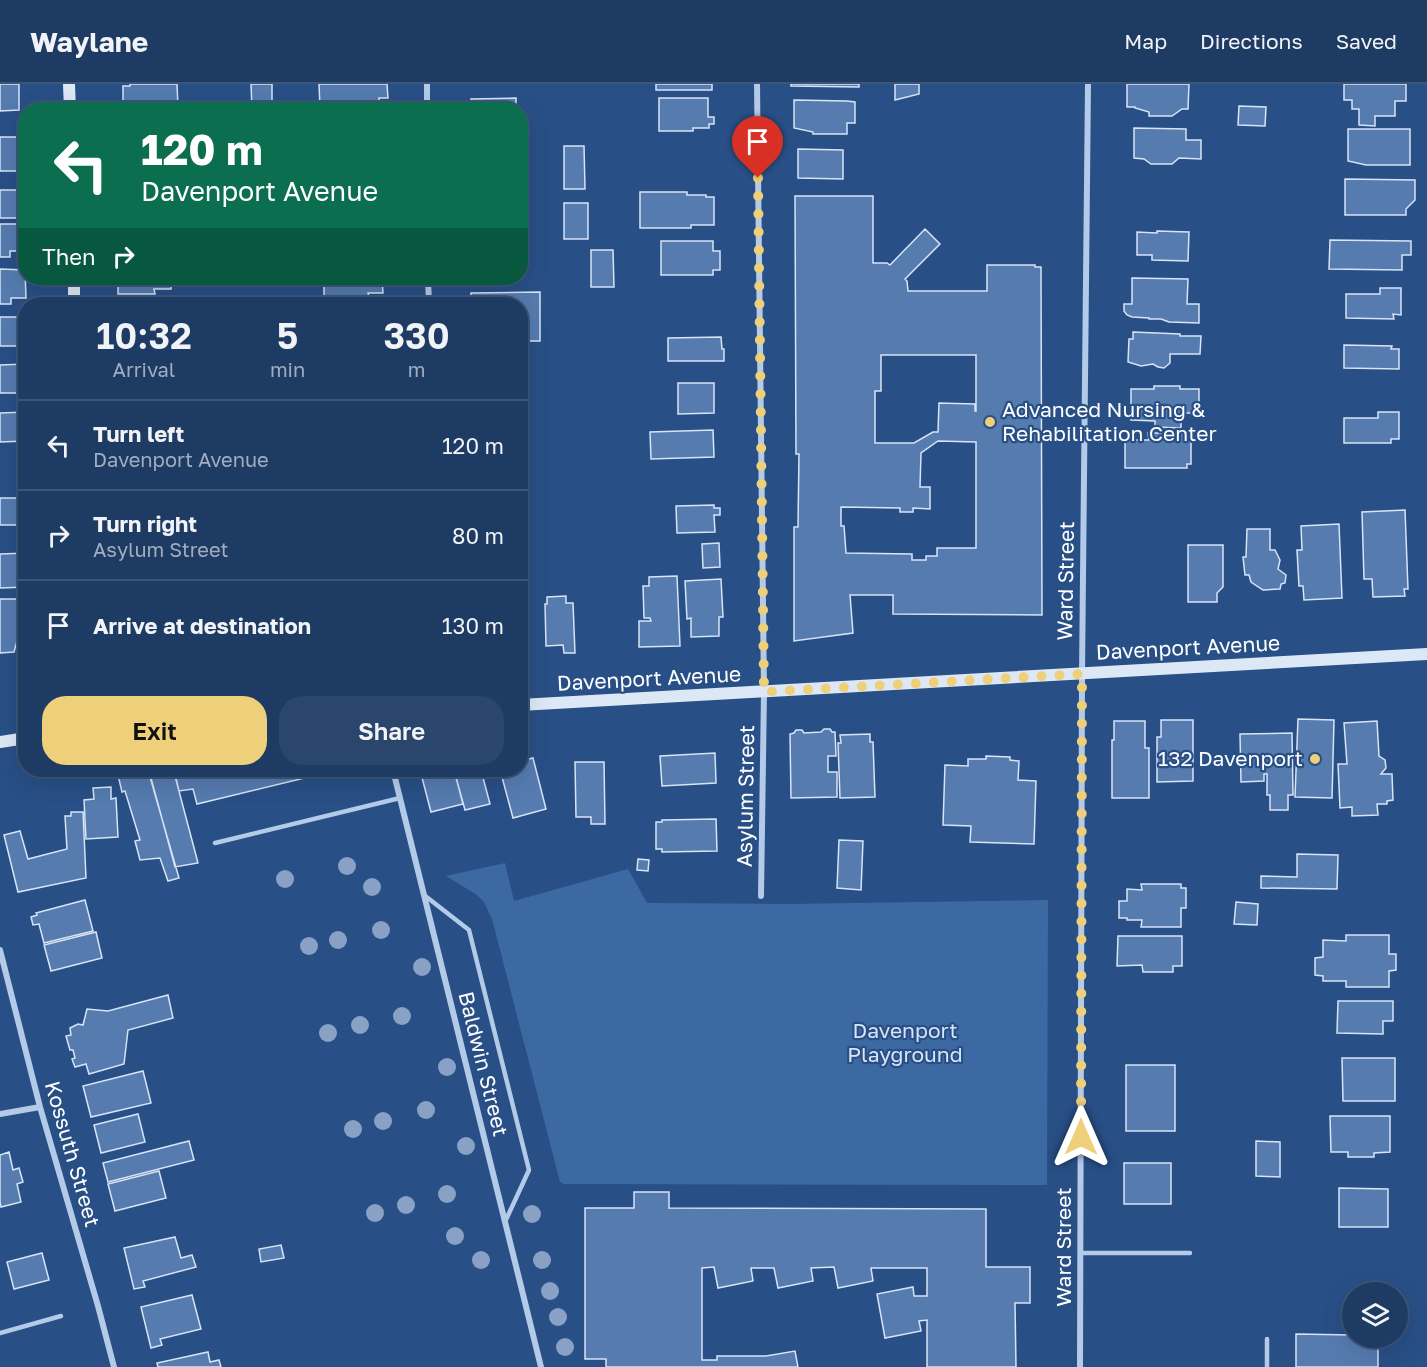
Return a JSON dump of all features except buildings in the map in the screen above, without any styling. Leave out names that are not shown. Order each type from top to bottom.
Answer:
[{"type":"main road","points":[[69,84],[70,102]]},
{"type":"main road","name":"Davenport Avenue","points":[[528,705],[1427,654]]},
{"type":"main road","points":[[0,742],[18,739]]},
{"type":"street","points":[[427,84],[427,102]]},
{"type":"street","name":"Asylum Street","points":[[757,84],[764,692],[761,896]]},
{"type":"street","name":"Ward Street","points":[[1080,1367],[1082,674],[1088,84]]},
{"type":"street","name":"Baldwin Street","points":[[395,777],[541,1367]]},
{"type":"street","name":"Kossuth Street","points":[[0,950],[40,1107],[114,1367]]},
{"type":"street","points":[[0,1114],[40,1107]]},
{"type":"lane","points":[[215,843],[400,798]]},
{"type":"lane","points":[[424,895],[469,930],[529,1170],[505,1222]]},
{"type":"lane","points":[[1081,1252],[1190,1253]]},
{"type":"lane","points":[[0,1333],[61,1316]]},
{"type":"lane","points":[[1267,1339],[1268,1367]]},
{"type":"green space","name":"Davenport Playground","points":[[505,863],[514,901],[628,869],[647,903],[790,904],[1048,900],[1047,1185],[564,1184],[560,1182],[492,919],[484,902],[477,895],[446,876]]},
{"type":"place","name":"Advanced Nursing & Rehabilitation Center","points":[[990,422]]},
{"type":"place","name":"132 Davenport","points":[[1315,759]]},
{"type":"route","points":[[758,178],[764,692],[1082,674],[1081,1137]]}]
